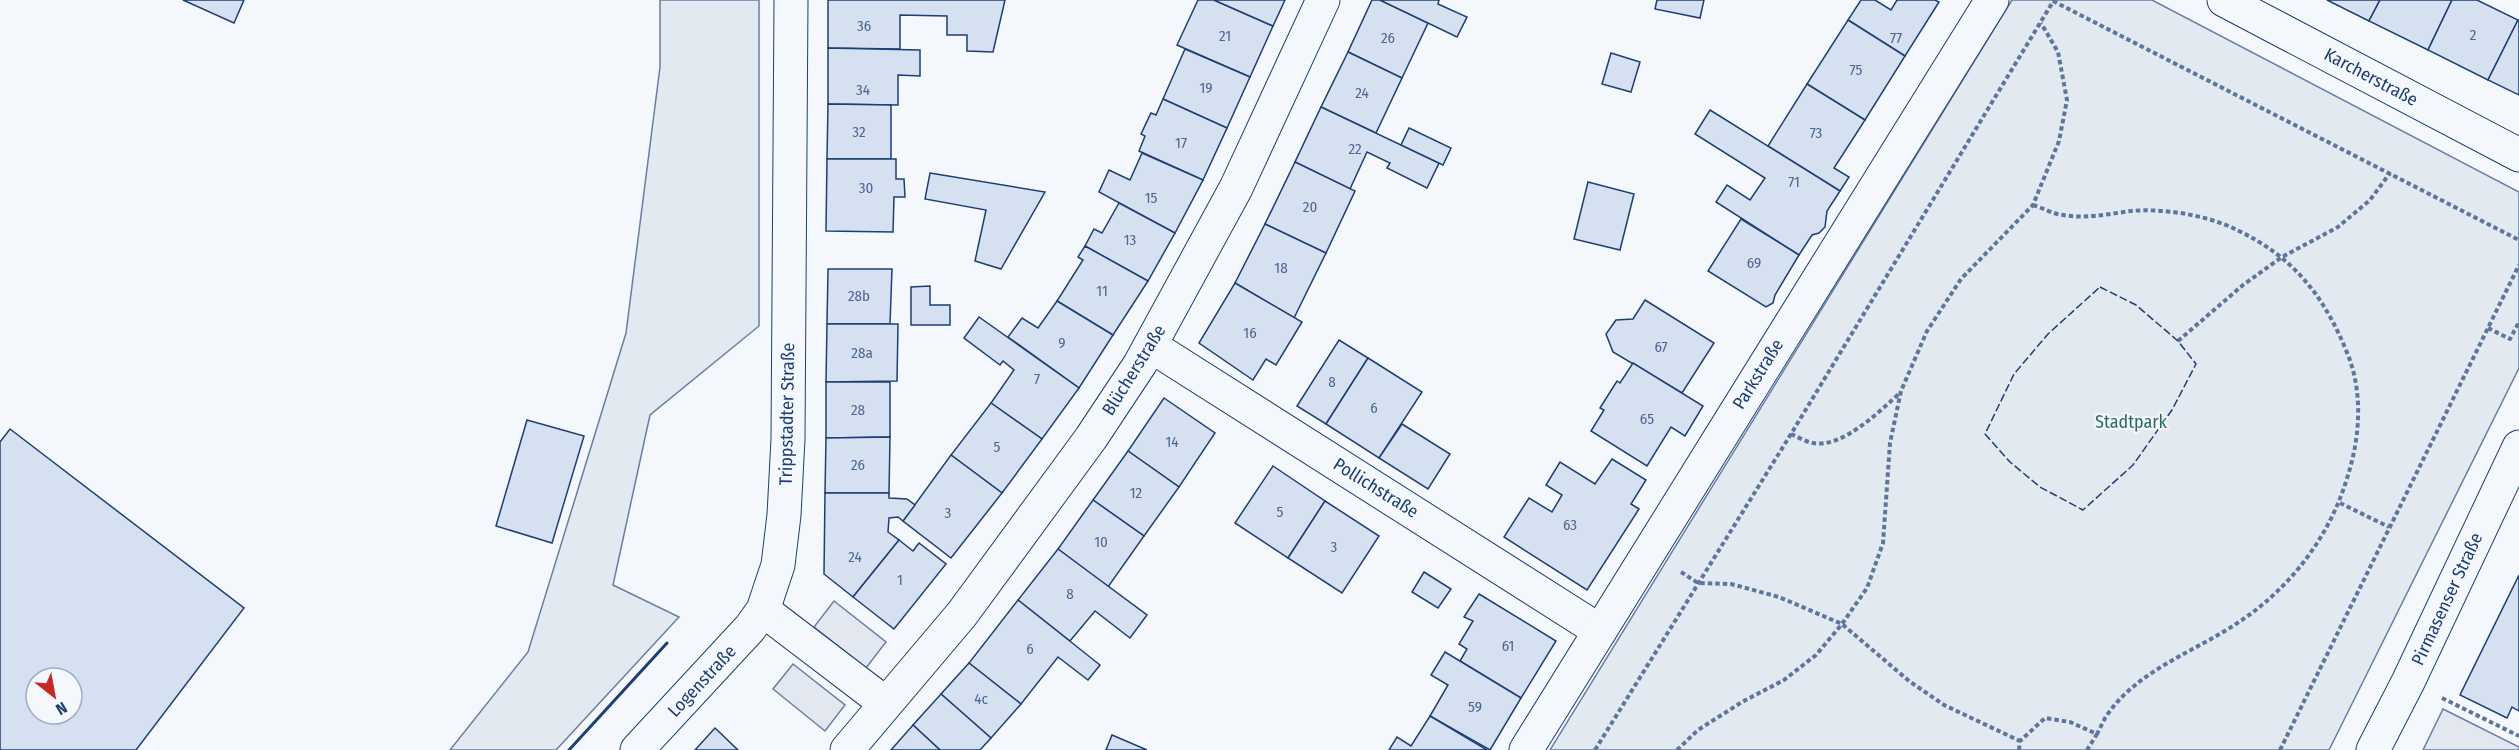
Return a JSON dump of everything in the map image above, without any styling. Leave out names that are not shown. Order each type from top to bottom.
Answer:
[{"type":"street","name":"Trippstadter Straße","points":[[763,610],[778,565],[784,515],[788,427],[791,0]]},
{"type":"street","name":"Blücherstraße","points":[[885,703],[962,615],[1091,438],[1151,346],[1236,188],[1323,0]]},
{"type":"street","name":"Parkstraße","points":[[1526,750],[1648,550],[1992,0]]},
{"type":"street","name":"Karcherstraße","points":[[2224,0],[2519,155]]},
{"type":"street","name":"Pollichstraße","points":[[1151,346],[1600,631]]},
{"type":"street","name":"Pirmasenser Straße","points":[[2373,750],[2408,682],[2519,447]]},
{"type":"street","points":[[763,610],[885,703],[846,750]]},
{"type":"street","name":"Logenstraße","points":[[638,750],[731,650],[763,610]]},
{"type":"path","points":[[1595,750],[1791,434],[2053,0],[2519,240]]},
{"type":"path","points":[[1677,750],[1698,730],[1742,702],[1784,680],[1816,655],[1842,624],[1867,588],[1883,543],[1890,443],[1901,391],[1927,331],[1961,279],[2033,205],[2059,141],[2067,100],[2058,52],[2041,23]]},
{"type":"path","points":[[2178,341],[2219,304],[2282,257],[2338,227],[2370,200],[2390,173]]},
{"type":"path","points":[[2033,205],[2061,215],[2085,217],[2134,211],[2176,211],[2236,229],[2282,257],[2313,288],[2339,332],[2354,371],[2359,414],[2353,460],[2340,503],[2318,542],[2294,577],[2263,606],[2135,685],[2110,711],[2087,750]]},
{"type":"path","points":[[2280,750],[2519,265]]},
{"type":"path","points":[[2488,328],[2510,339],[2519,322]]},
{"type":"path","points":[[1791,434],[1814,444],[1832,442],[1851,433],[1901,391]]},
{"type":"path","points":[[2340,503],[2389,527]]},
{"type":"path","points":[[1698,584],[1731,584],[1779,597],[1842,624],[1908,681],[1944,705],[2020,741]]},
{"type":"path","points":[[2408,682],[2519,736]]},
{"type":"path","points":[[2019,750],[2020,741],[2045,718],[2070,722],[2097,735]]},
{"type":"green space","points":[[660,0],[759,0],[759,326],[650,415],[613,585],[679,617],[556,750],[450,750],[528,652],[626,333],[660,67]]},
{"type":"green space","name":"Stadtpark","points":[[2012,0],[2152,0],[2519,192],[2519,368],[2329,750],[1550,750]]},
{"type":"shaded area","points":[[834,601],[886,642],[866,668],[814,627]]},
{"type":"shaded area","points":[[793,664],[845,705],[825,731],[773,689]]},
{"type":"shaded area","points":[[2443,709],[2519,747],[2519,750],[2423,750]]},
{"type":"building","points":[[183,0],[244,0],[234,23]]},
{"type":"building","points":[[828,0],[1005,0],[993,52],[967,51],[967,35],[947,35],[947,16],[900,15],[900,49],[828,48]]},
{"type":"building","points":[[1198,0],[1214,0],[1273,26],[1250,77],[1177,45]]},
{"type":"building","points":[[1214,0],[1285,0],[1273,26]]},
{"type":"building","points":[[1372,0],[1380,0],[1428,23],[1402,78],[1348,52]]},
{"type":"building","points":[[1380,0],[1439,0],[1438,4],[1467,17],[1457,37]]},
{"type":"building","points":[[1657,0],[1704,0],[1700,18],[1655,9]]},
{"type":"building","points":[[1861,0],[1875,0],[1891,10],[1897,0],[1935,0],[1939,2],[1905,56],[1848,20]]},
{"type":"building","points":[[2327,0],[2380,0],[2369,21]]},
{"type":"building","points":[[2380,0],[2452,0],[2428,50],[2369,21]]},
{"type":"building","points":[[2452,0],[2477,0],[2518,20],[2488,80],[2428,50]]},
{"type":"building","points":[[1848,20],[1905,56],[1865,120],[1807,84]]},
{"type":"building","points":[[2519,21],[2519,95],[2488,80]]},
{"type":"building","points":[[828,48],[920,50],[920,76],[898,75],[898,105],[828,104]]},
{"type":"building","points":[[1185,49],[1250,77],[1227,128],[1163,99]]},
{"type":"building","points":[[1348,52],[1402,78],[1376,133],[1321,107]]},
{"type":"building","points":[[1611,53],[1640,62],[1631,92],[1602,84]]},
{"type":"building","points":[[1807,84],[1865,120],[1834,168],[1849,177],[1840,191],[1768,146]]},
{"type":"building","points":[[1163,99],[1227,128],[1203,180],[1139,151],[1145,136],[1141,134],[1151,113],[1156,115]]},
{"type":"building","points":[[828,104],[891,105],[891,159],[827,159]]},
{"type":"building","points":[[1321,107],[1439,163],[1427,188],[1387,168],[1390,163],[1367,152],[1350,189],[1295,162]]},
{"type":"building","points":[[1710,110],[1840,191],[1827,211],[1825,227],[1819,233],[1812,235],[1799,255],[1716,202],[1727,185],[1750,200],[1765,178],[1695,134]]},
{"type":"building","points":[[1409,128],[1451,148],[1443,165],[1401,145]]},
{"type":"building","points":[[1142,153],[1203,180],[1175,233],[1099,192],[1109,170],[1130,180]]},
{"type":"building","points":[[827,159],[896,159],[896,179],[904,179],[905,197],[894,197],[893,232],[826,231]]},
{"type":"building","points":[[1295,162],[1355,191],[1326,253],[1265,224]]},
{"type":"building","points":[[930,173],[1045,192],[1001,269],[975,261],[986,210],[925,199]]},
{"type":"building","points":[[1588,182],[1634,194],[1620,250],[1574,239]]},
{"type":"building","points":[[1119,203],[1175,233],[1148,281],[1085,246],[1094,229],[1102,233]]},
{"type":"building","points":[[1741,219],[1799,255],[1775,295],[1773,303],[1766,307],[1708,271]]},
{"type":"building","points":[[1265,224],[1326,253],[1294,318],[1235,283]]},
{"type":"building","points":[[1085,246],[1148,281],[1113,335],[1057,301],[1083,260],[1078,257]]},
{"type":"building","points":[[828,269],[892,269],[890,324],[827,324]]},
{"type":"building","points":[[1235,283],[1302,322],[1276,365],[1266,359],[1253,380],[1199,343]]},
{"type":"building","points":[[930,286],[930,305],[950,305],[950,325],[911,325],[911,287]]},
{"type":"building","points":[[1645,300],[1714,343],[1682,393],[1613,352],[1606,334],[1616,320],[1633,319]]},
{"type":"building","points":[[1057,301],[1113,335],[1079,388],[1008,337],[1022,318],[1038,328]]},
{"type":"building","points":[[979,317],[1079,388],[1042,439],[991,403],[1014,370],[1003,361],[1000,365],[964,338]]},
{"type":"building","points":[[827,324],[898,324],[897,381],[826,382]]},
{"type":"building","points":[[1339,340],[1368,358],[1326,424],[1297,406]]},
{"type":"building","points":[[1368,358],[1422,392],[1379,458],[1326,424]]},
{"type":"building","points":[[1633,363],[1703,406],[1685,436],[1671,427],[1647,466],[1591,431],[1604,410],[1600,408],[1617,381],[1620,383]]},
{"type":"building","points":[[826,382],[890,382],[890,437],[826,438]]},
{"type":"building","points":[[1164,398],[1215,433],[1179,487],[1128,451]]},
{"type":"building","points":[[991,403],[1042,439],[1002,493],[951,455]]},
{"type":"building","points":[[527,420],[584,436],[552,543],[496,526]]},
{"type":"building","points":[[1402,424],[1450,454],[1428,489],[1379,458]]},
{"type":"building","points":[[10,429],[244,608],[136,750],[0,750],[0,442]]},
{"type":"building","points":[[890,437],[889,493],[825,493],[826,438]]},
{"type":"building","points":[[1128,451],[1179,487],[1144,536],[1093,500]]},
{"type":"building","points":[[951,455],[1002,493],[951,558],[903,521]]},
{"type":"building","points":[[1612,459],[1646,480],[1631,504],[1639,509],[1587,590],[1504,537],[1529,498],[1552,512],[1562,495],[1546,485],[1560,462],[1595,484]]},
{"type":"building","points":[[1273,466],[1325,501],[1288,558],[1235,523]]},
{"type":"building","points":[[825,493],[889,493],[889,498],[907,499],[915,505],[903,521],[898,517],[889,518],[888,532],[899,540],[853,597],[824,574]]},
{"type":"building","points":[[1093,500],[1144,536],[1108,587],[1058,549]]},
{"type":"building","points":[[1325,501],[1379,536],[1342,593],[1288,558]]},
{"type":"building","points":[[899,540],[913,551],[919,543],[946,564],[894,629],[853,597]]},
{"type":"building","points":[[1058,549],[1147,615],[1130,638],[1095,611],[1070,641],[1018,600]]},
{"type":"building","points":[[1424,572],[1451,589],[1438,608],[1412,592]]},
{"type":"building","points":[[2519,575],[2519,711],[2512,707],[2507,718],[2460,695]]},
{"type":"building","points":[[1479,594],[1556,641],[1521,698],[1460,661],[1467,649],[1459,644],[1473,621],[1464,617]]},
{"type":"building","points":[[1018,600],[1100,665],[1088,680],[1058,657],[1021,704],[969,663]]},
{"type":"building","points":[[1445,652],[1521,698],[1490,750],[1430,716],[1448,685],[1431,675]]},
{"type":"building","points":[[969,663],[1021,704],[991,738],[941,694]]},
{"type":"building","points":[[941,694],[991,738],[980,750],[940,750],[913,725]]},
{"type":"building","points":[[1430,716],[1487,750],[1389,750],[1397,737],[1411,746]]},
{"type":"building","points":[[913,725],[940,750],[891,750]]},
{"type":"building","points":[[715,728],[738,750],[695,750]]},
{"type":"building","points":[[1112,735],[1147,750],[1106,750]]},
{"type":"fence","points":[[2100,287],[2136,305],[2178,341],[2196,364],[2172,410],[2133,465],[2083,510],[2040,487],[2010,462],[1985,434],[2014,374],[2048,334],[2100,287]]},
{"type":"wall","points":[[569,750],[667,643]]}]
